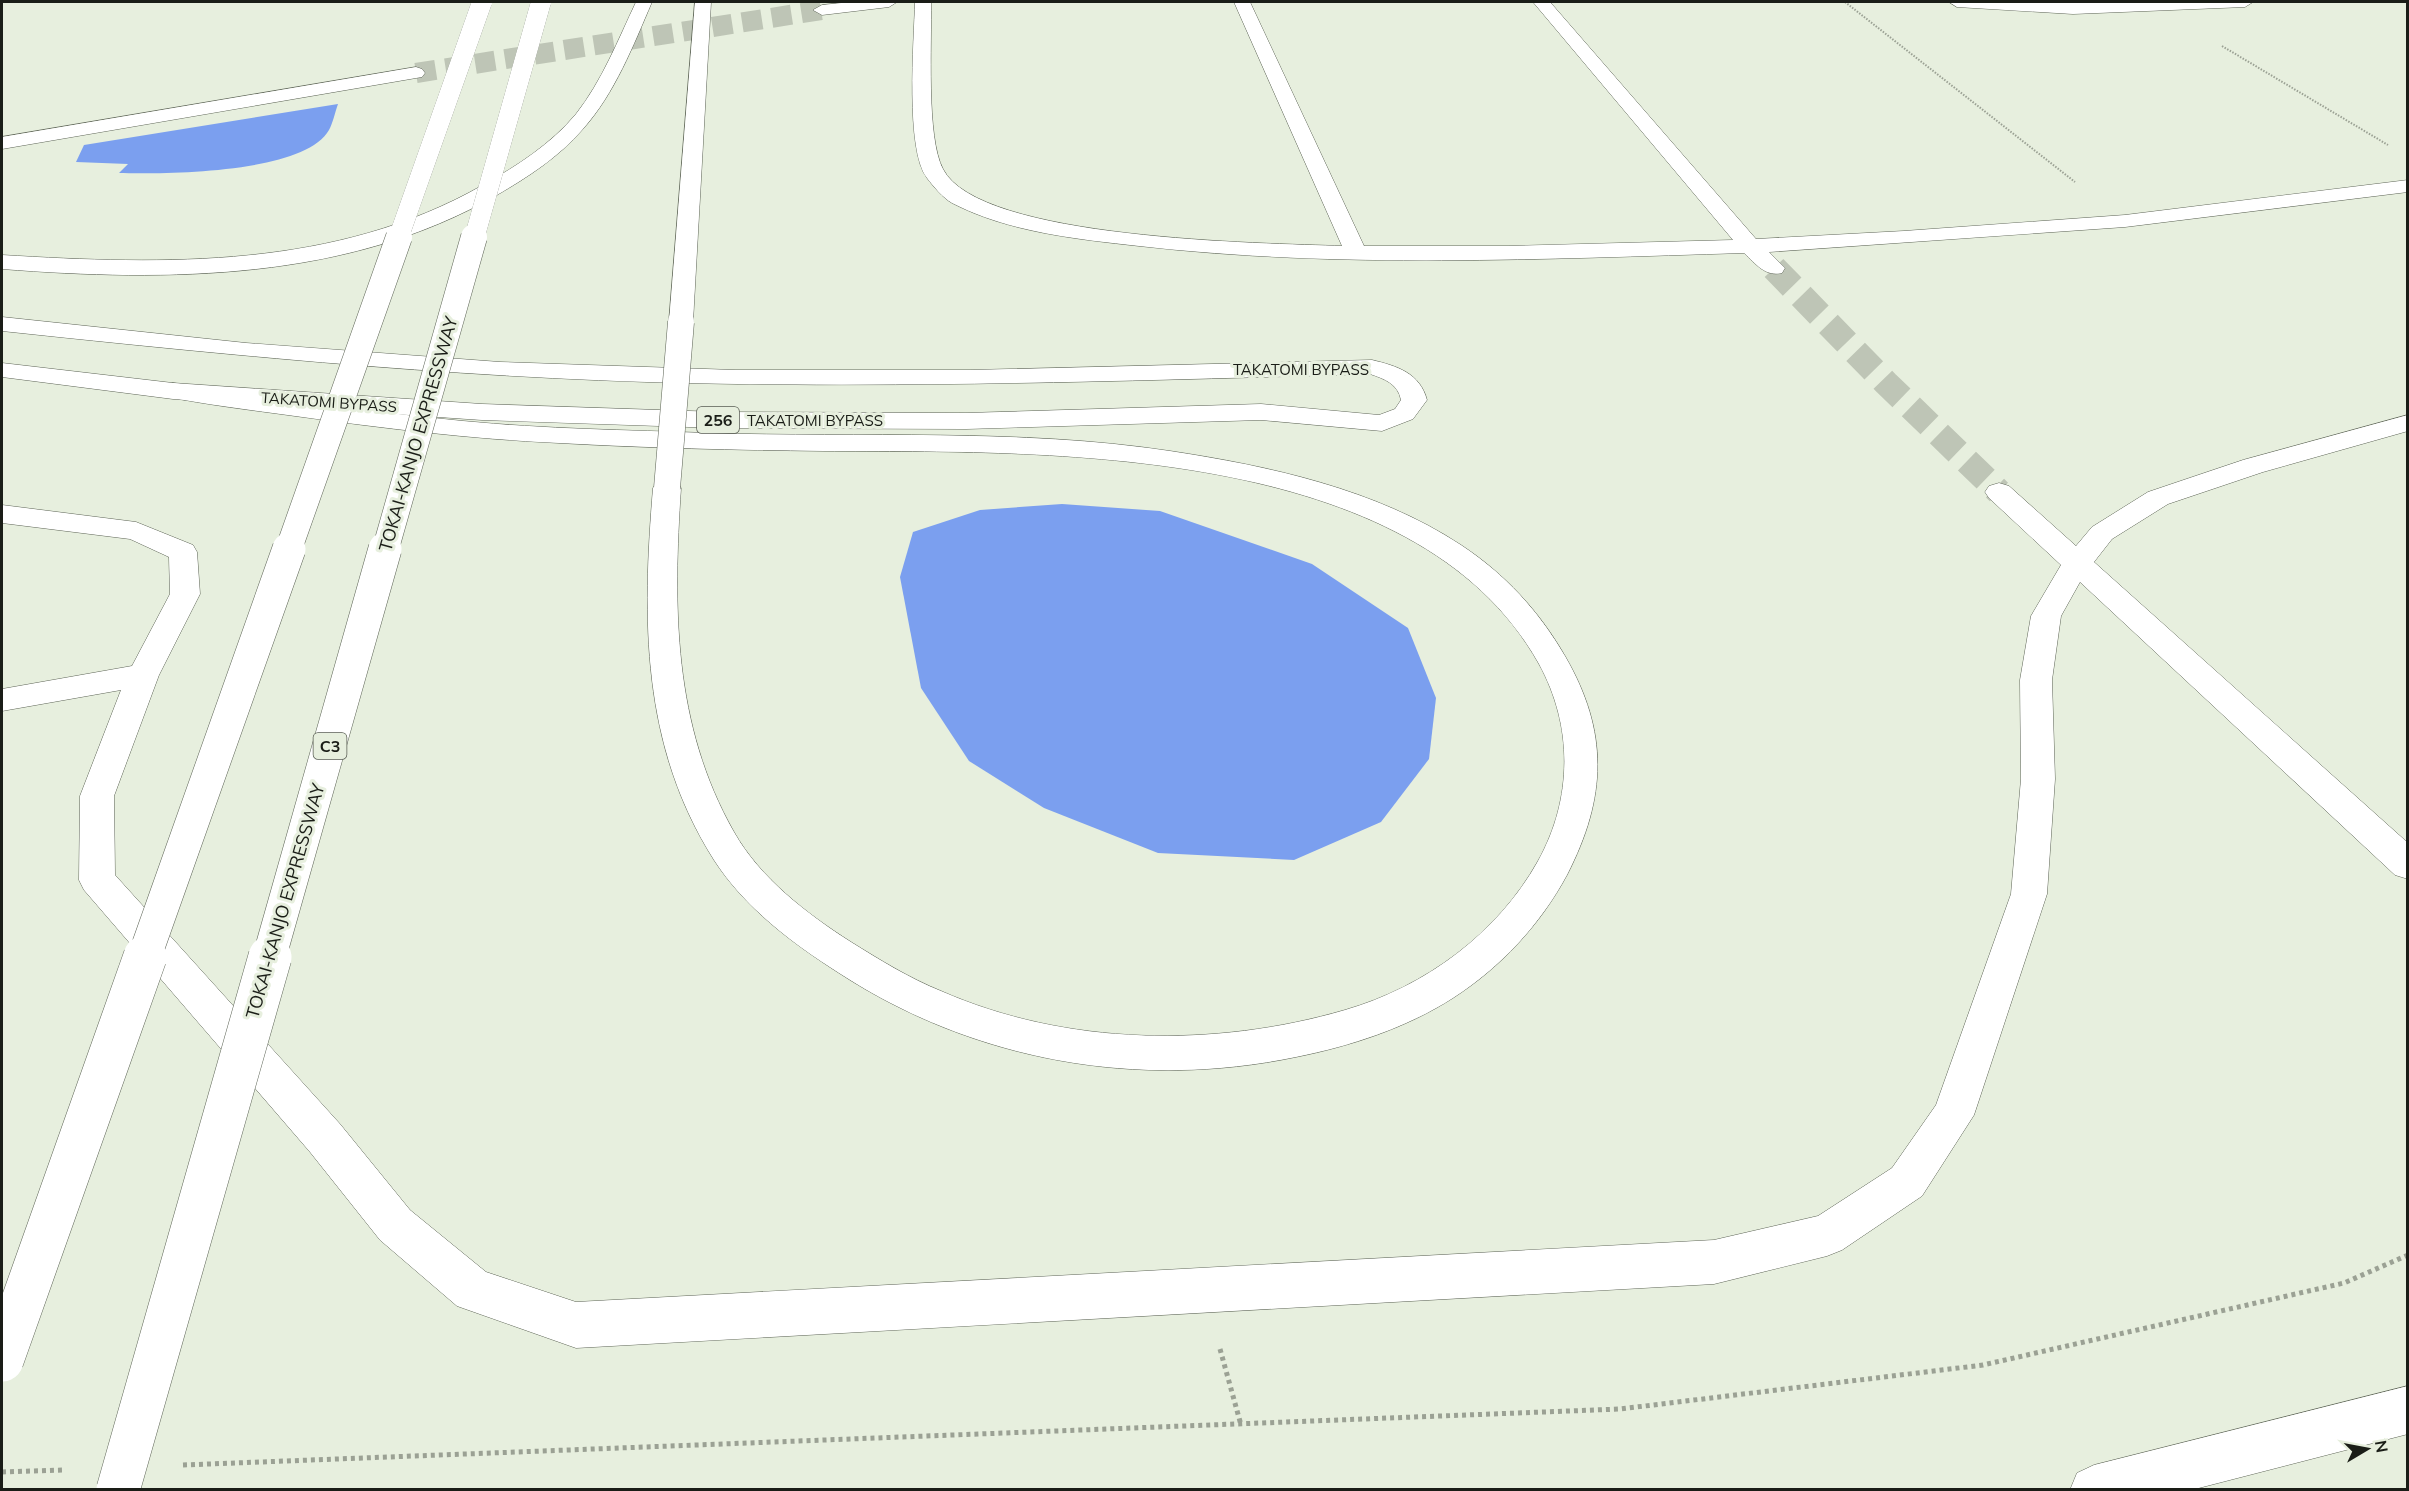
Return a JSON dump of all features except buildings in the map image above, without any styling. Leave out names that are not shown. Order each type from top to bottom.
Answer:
[{"type":"main road","points":[[2,1360],[482,2]]},
{"type":"main road","name":"TOKAI-KANJO EXPRESSWAY","points":[[118,1490],[541,2]]},
{"type":"main road","points":[[2,262],[157,269],[233,264],[338,248],[429,221],[497,187],[558,144],[582,118],[602,89],[644,2]]},
{"type":"main road","points":[[173,391],[473,430],[717,441],[993,445],[1152,456],[1220,467],[1316,490],[1377,512],[1464,561],[1504,593],[1537,631],[1557,663],[1572,697],[1582,737],[1582,776],[1579,795],[1561,854],[1530,902],[1491,948],[1440,987],[1384,1016],[1311,1038],[1232,1051],[1148,1056],[1065,1048],[991,1027],[921,1002],[858,968],[806,931],[759,890],[723,845],[682,752],[669,705],[659,609],[667,488],[681,322],[703,2]]},
{"type":"main road","points":[[822,10],[889,2]]},
{"type":"main road","points":[[923,2],[924,146],[934,173],[956,197],[1002,217],[1091,234],[1204,248],[1356,253],[1509,253],[1750,246],[2125,221],[2408,186]]},
{"type":"main road","points":[[1242,2],[1356,253]]},
{"type":"main road","points":[[1541,2],[1750,246],[1774,268]]},
{"type":"main road","points":[[1957,2],[2073,9],[2245,2]]},
{"type":"main road","points":[[2,143],[416,73]]},
{"type":"main road","name":"TAKATOMI BYPASS","points":[[2,324],[246,350],[500,369],[735,377],[971,377],[1372,367],[1394,374],[1411,387],[1414,400],[1404,414],[1382,423],[1261,412],[966,421],[730,420],[482,412],[173,391],[2,370]]},
{"type":"main road","points":[[2,514],[136,531],[183,552],[185,594],[142,675],[97,796],[97,880],[325,1138],[395,1225],[473,1290],[576,1325],[1714,1262],[1827,1235],[1907,1182],[1953,1115],[2030,894],[2038,779],[2036,680],[2046,616],[2076,564],[2102,533],[2157,498],[2253,466],[2408,423]]},
{"type":"main road","points":[[1999,492],[2408,865]]},
{"type":"main road","points":[[2,700],[142,675]]},
{"type":"main road","points":[[2094,1490],[2408,1410]]},
{"type":"path","points":[[1845,2],[2125,221]]},
{"type":"path","points":[[2157,7],[2387,145]]},
{"type":"path","points":[[180,1466],[1620,1409],[1983,1365],[2344,1283],[2408,1255]]},
{"type":"path","points":[[1204,1290],[1241,1425]]},
{"type":"path","points":[[2,1472],[73,1470]]},
{"type":"water","points":[[338,104],[329,130],[315,145],[292,155],[263,163],[199,171],[119,173],[128,164],[76,162],[84,145]]},
{"type":"water","points":[[1062,504],[1160,511],[1312,564],[1408,628],[1436,698],[1429,759],[1381,822],[1294,860],[1158,853],[1044,808],[969,761],[921,688],[900,577],[913,532],[980,510]]},
{"type":"tunnel","points":[[416,73],[822,10]]},
{"type":"tunnel","points":[[1774,268],[1886,383],[1999,492]]}]
